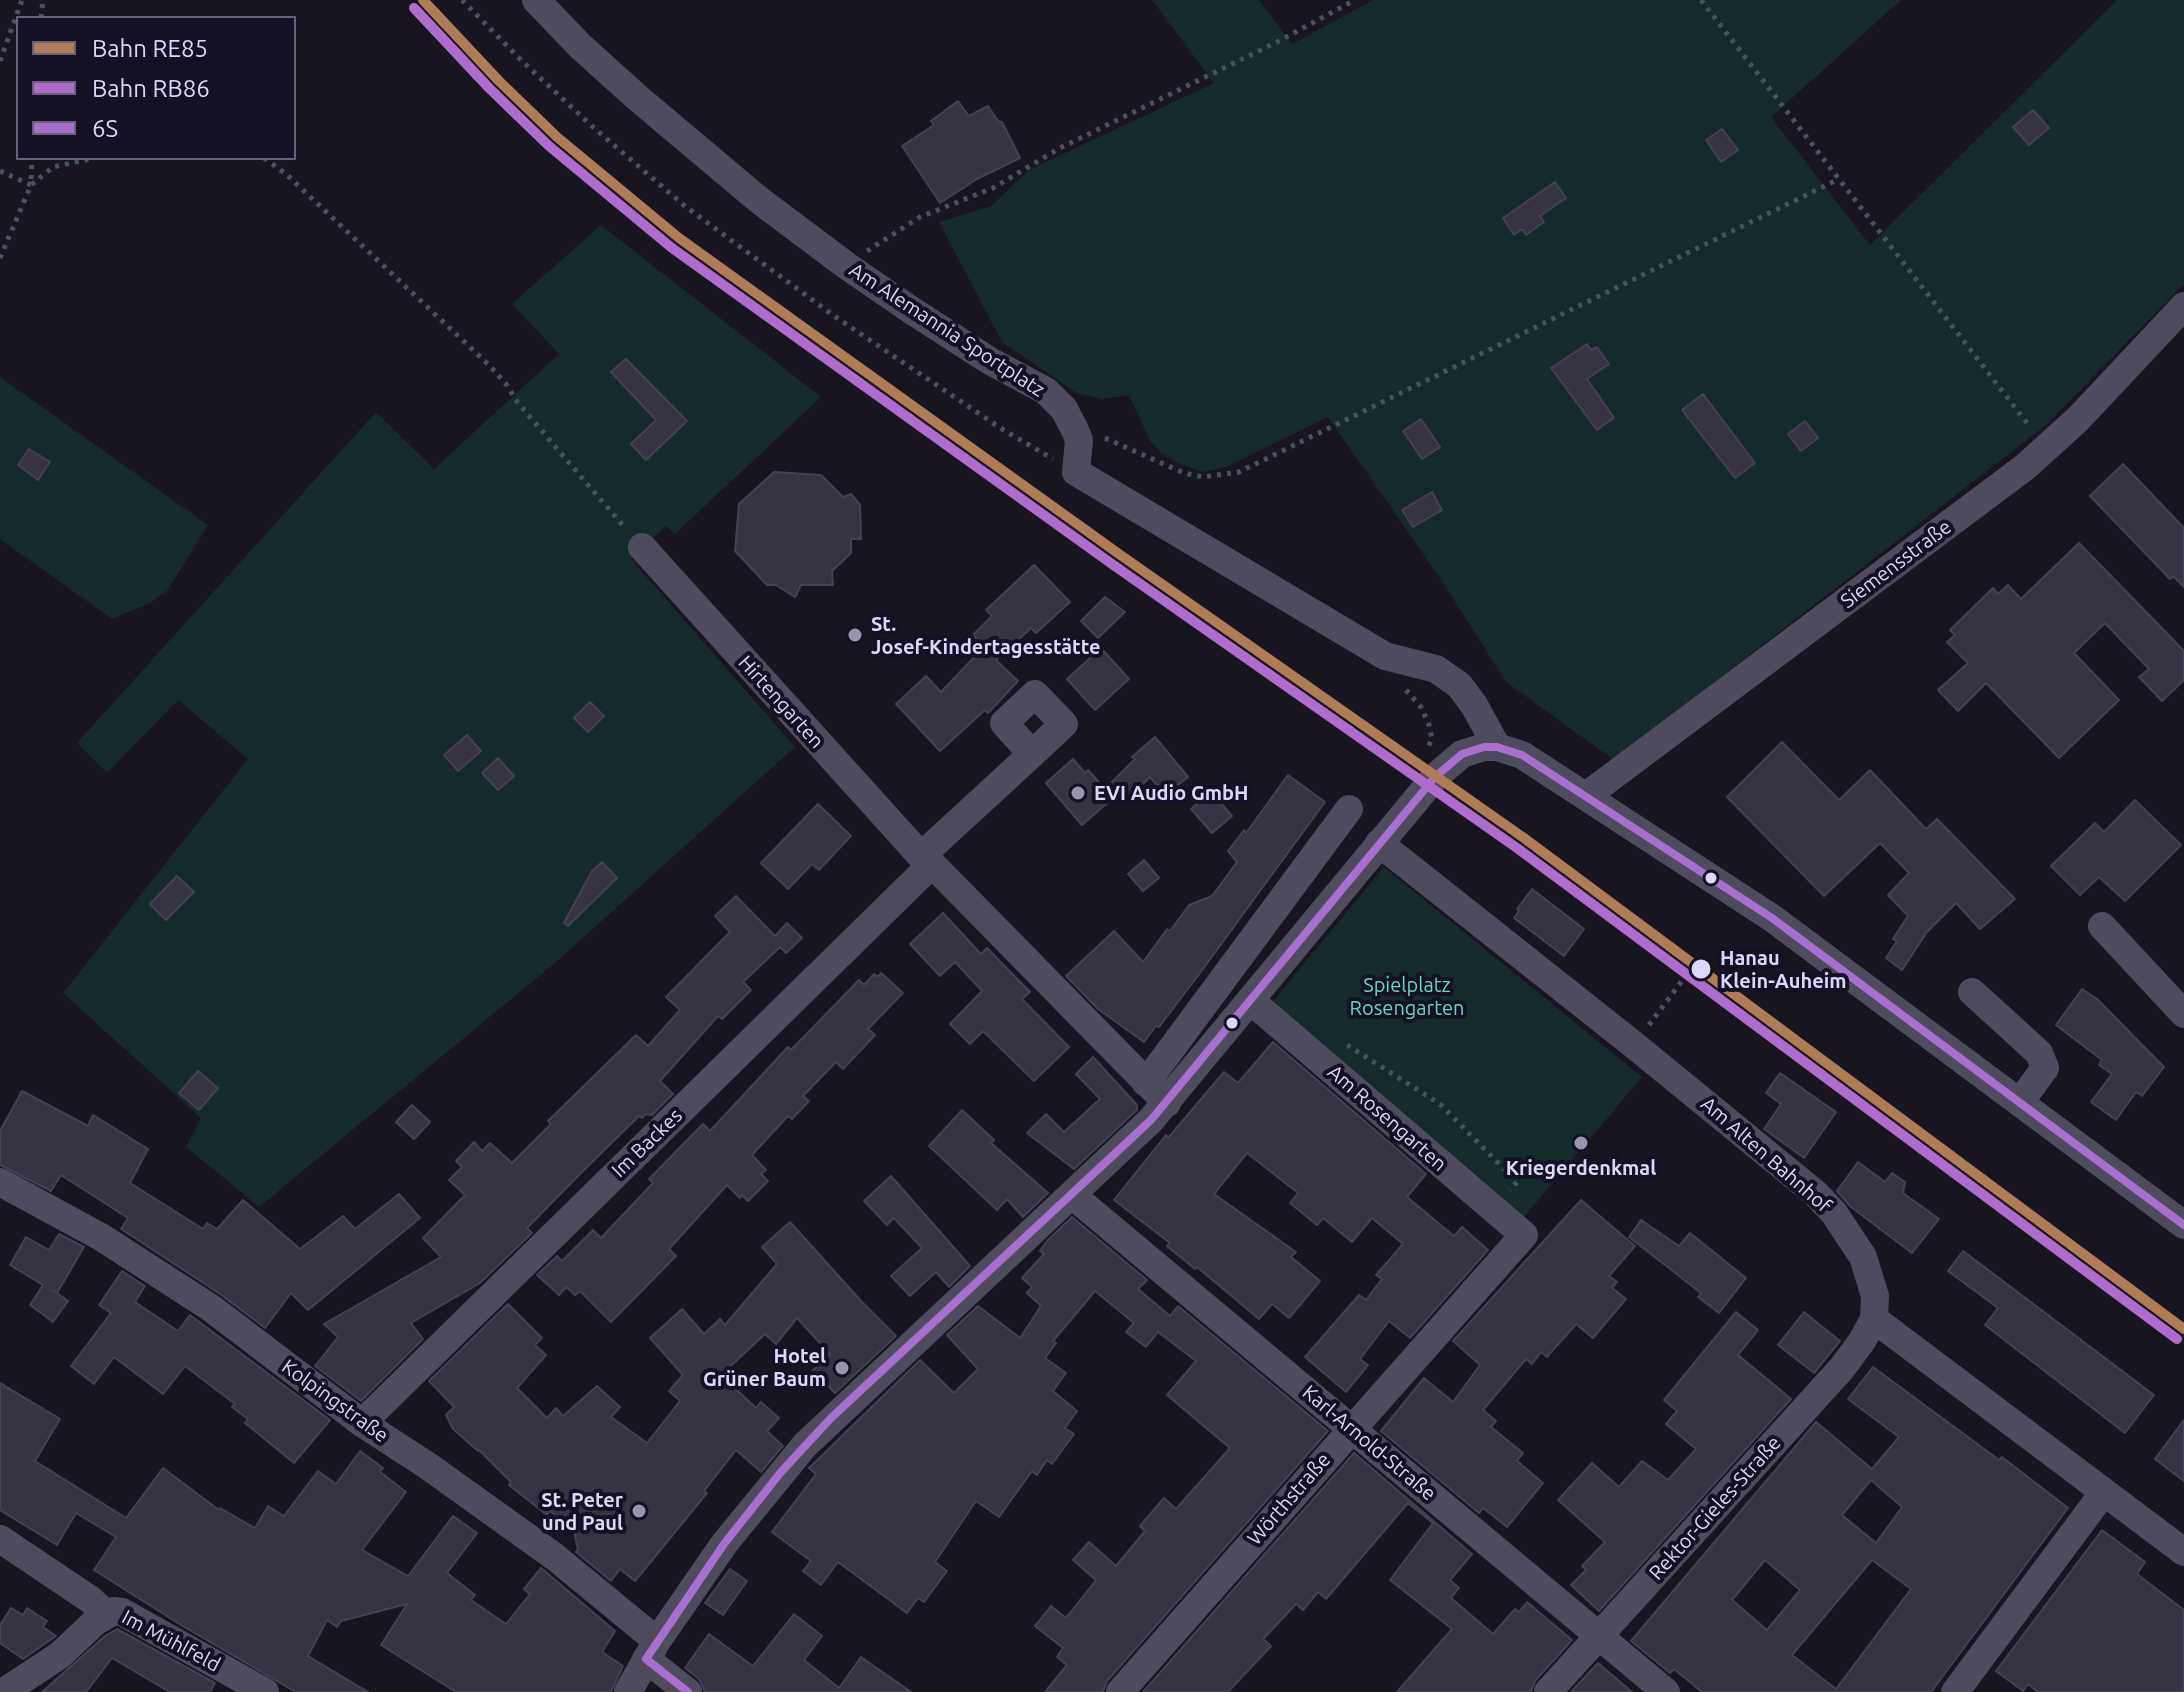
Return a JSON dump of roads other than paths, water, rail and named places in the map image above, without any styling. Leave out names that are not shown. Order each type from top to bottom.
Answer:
[{"type":"street","name":"Am Alemannia Sportplatz","points":[[536,0],[580,46],[697,150],[847,266],[983,356],[1046,391],[1064,409],[1079,440],[1076,472],[1385,656],[1436,669],[1459,685],[1497,747]]},
{"type":"street","name":"Siemensstraße","points":[[1586,796],[2047,449],[2184,306]]},
{"type":"street","name":"Hirtengarten","points":[[642,547],[926,860],[1167,1103]]},
{"type":"street","points":[[628,1692],[651,1650],[741,1522],[805,1445],[1167,1103],[1379,843],[1428,767],[1484,747],[1497,747],[1522,755],[1772,918],[2182,1219]]},
{"type":"street","points":[[926,860],[1032,754]]},
{"type":"street","points":[[1146,1083],[1349,809]]},
{"type":"street","name":"Am Alten Bahnhof","points":[[1379,843],[1798,1177],[1834,1213],[1863,1257],[1872,1278],[1876,1305],[1874,1319]]},
{"type":"street","name":"Im Backes","points":[[362,1423],[926,860]]},
{"type":"street","points":[[2102,926],[2184,1014]]},
{"type":"street","points":[[1972,992],[2039,1053],[2045,1068],[2020,1102]]},
{"type":"street","name":"Am Rosengarten","points":[[1250,1000],[1524,1235]]},
{"type":"street","name":"Kolpingstraße","points":[[0,1182],[66,1217],[164,1276],[362,1423],[555,1557],[651,1650],[688,1692]]},
{"type":"street","name":"Karl-Arnold-Straße","points":[[1072,1195],[1666,1692]]},
{"type":"street","name":"Wörthstraße","points":[[1120,1692],[1524,1235]]},
{"type":"street","points":[[1874,1319],[2184,1552]]},
{"type":"street","name":"Rektor-Gieles-Straße","points":[[1548,1692],[1842,1368],[1874,1319]]},
{"type":"street","points":[[1955,1692],[2104,1492]]},
{"type":"street","points":[[0,1539],[91,1600],[106,1614]]},
{"type":"street","name":"Im Mühlfeld","points":[[4,1692],[60,1655],[106,1614],[122,1612],[265,1692]]},
{"type":"rail line","name":"RE85","points":[[423,0],[557,137],[679,238],[1119,554],[1524,838],[2184,1329]]},
{"type":"rail line","name":"RB86","points":[[414,8],[549,146],[672,248],[1112,564],[1517,848],[2177,1339]]},
{"type":"place","name":"St. Josef-Kindertagesstätte","points":[[855,635]]},
{"type":"place","name":"EVI Audio GmbH","points":[[1078,793]]},
{"type":"place","name":"Hanau Klein-Auheim","points":[[1701,969]]},
{"type":"place","name":"Kriegerdenkmal","points":[[1581,1143]]},
{"type":"place","name":"Hotel Grüner Baum","points":[[842,1368]]},
{"type":"place","name":"St. Peter und Paul","points":[[639,1511]]},
{"type":"park label","name":"Spielplatz Rosengarten","points":[[1407,996]]}]
